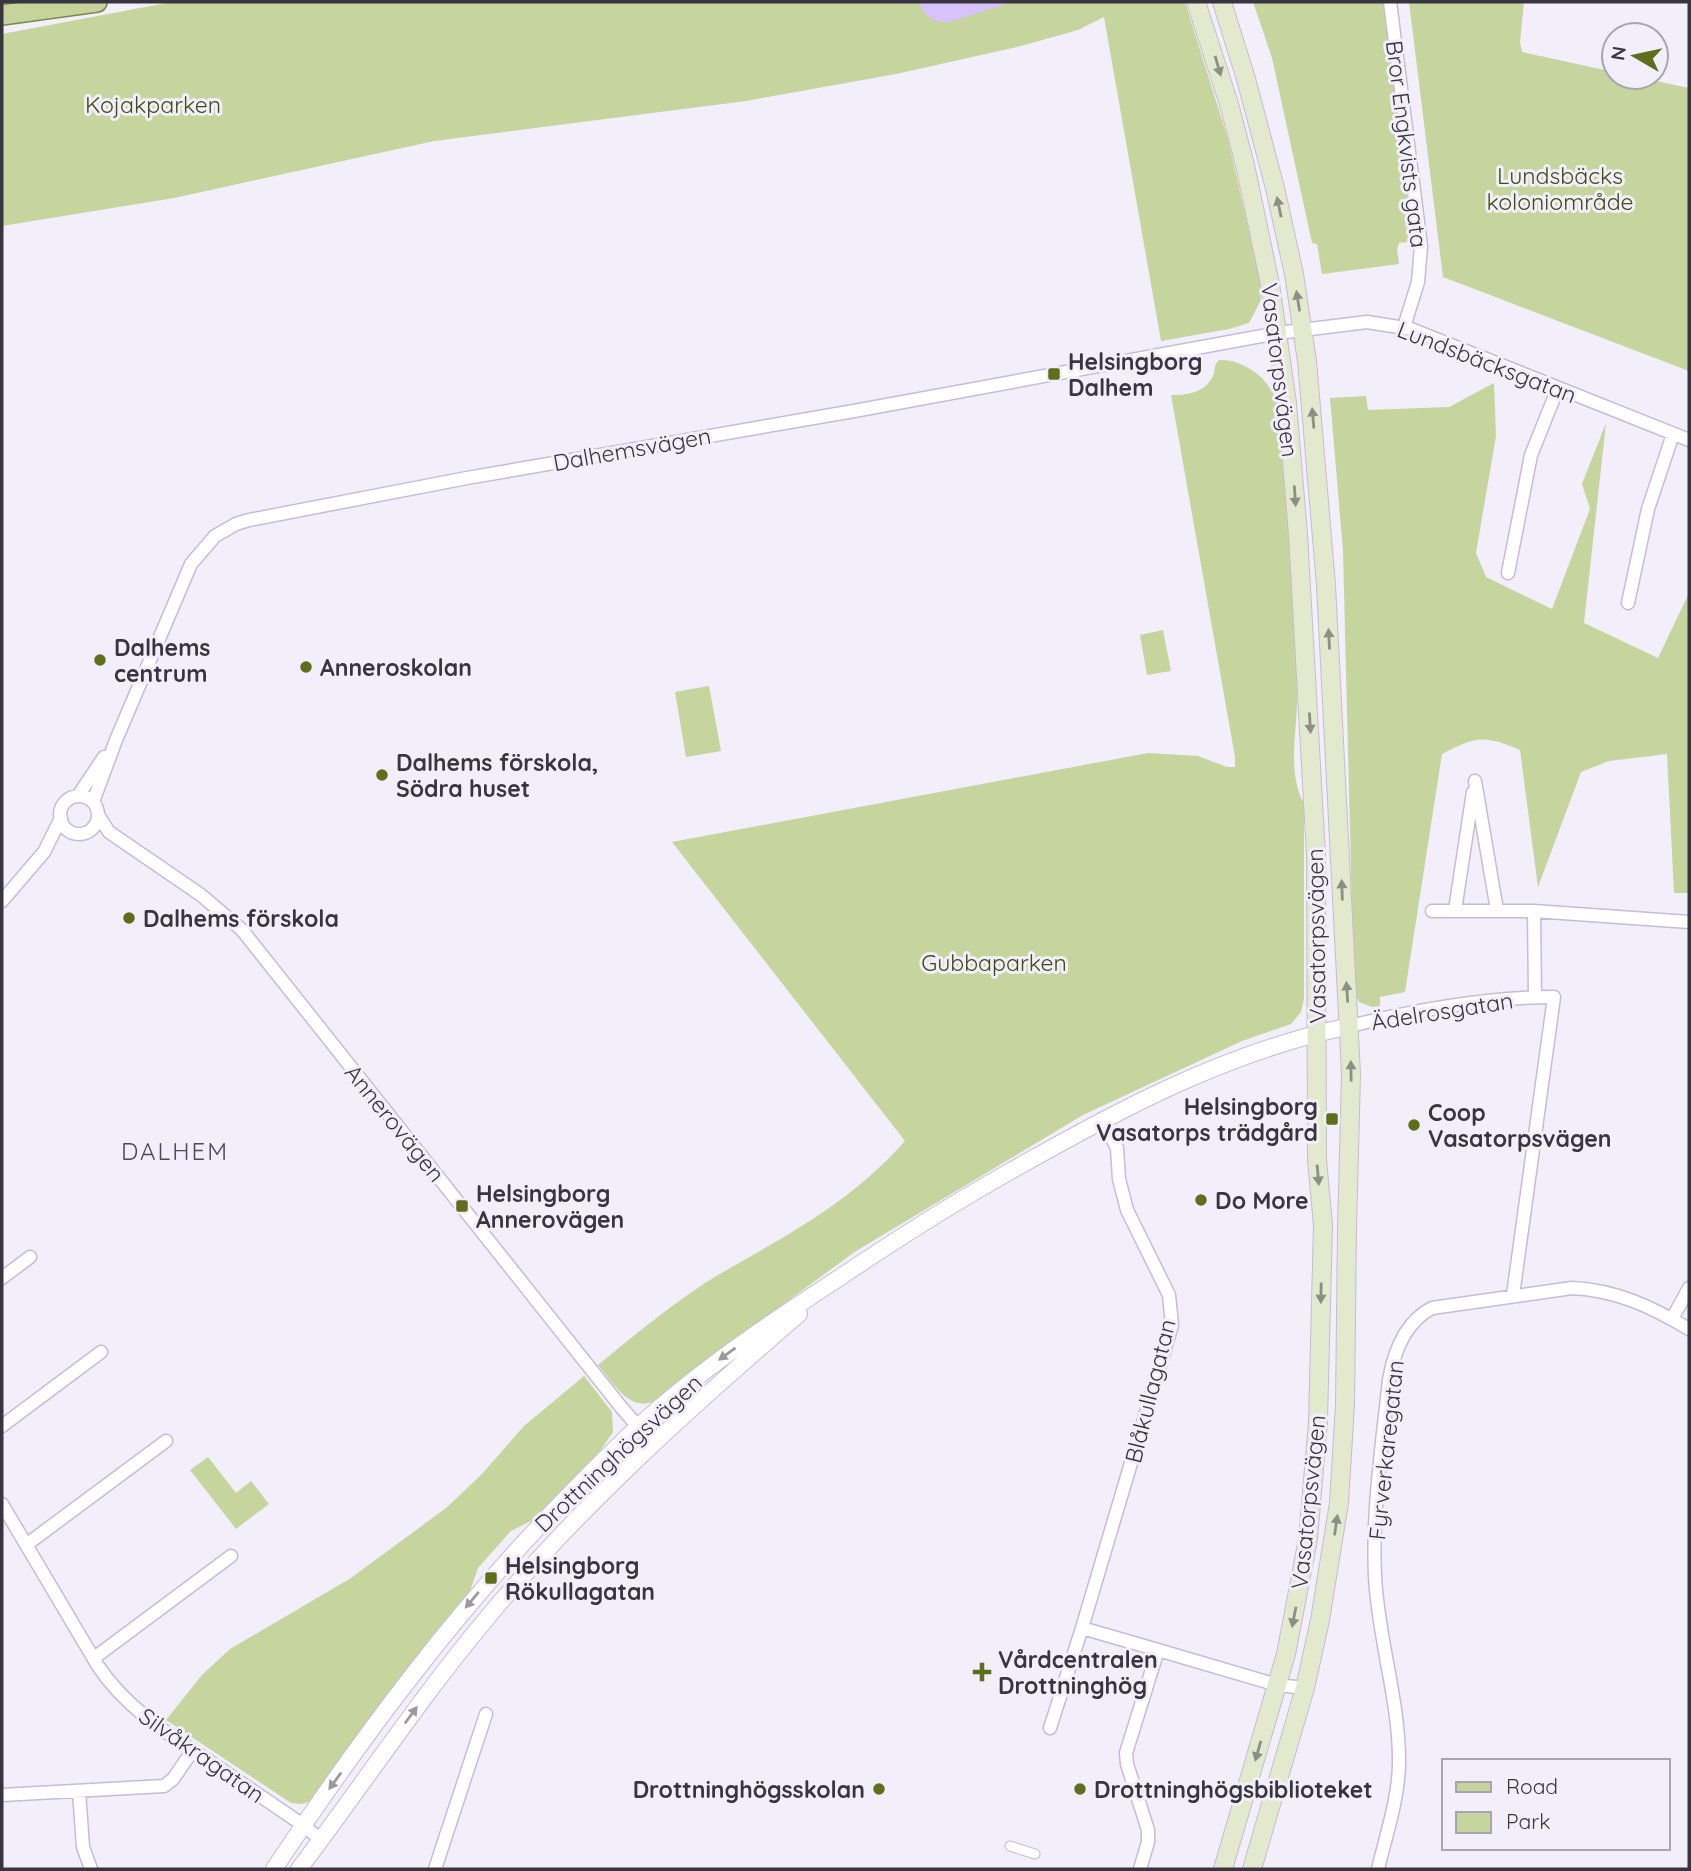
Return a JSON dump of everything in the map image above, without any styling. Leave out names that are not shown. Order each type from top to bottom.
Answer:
[{"type":"main road","points":[[2,15],[97,2]]},
{"type":"main road","name":"Vasatorpsvägen","points":[[1196,2],[1229,104],[1245,165],[1278,333],[1292,454],[1316,855],[1317,1160],[1323,1225],[1317,1446],[1311,1513],[1299,1592],[1286,1654],[1223,1869]]},
{"type":"main road","name":"Vasatorpsvägen","points":[[1222,2],[1273,177],[1294,274],[1312,408],[1326,585],[1350,1026],[1351,1116],[1346,1230],[1343,1452],[1334,1543],[1305,1688],[1252,1869]]},
{"type":"street","name":"Bror Engkvists gata","points":[[1390,2],[1422,258],[1418,282],[1404,327]]},
{"type":"street","name":"Lundsbäcksgatan","points":[[1278,333],[1367,322],[1404,327],[1689,440]]},
{"type":"street","name":"Dalhemsvägen","points":[[93,802],[116,740],[191,564],[215,536],[236,524],[467,478],[854,411],[1278,333]]},
{"type":"street","points":[[1508,573],[1531,455],[1558,388]]},
{"type":"street","points":[[1628,603],[1648,509],[1673,434]]},
{"type":"street","name":"Dalhemsvägen","points":[[78,796],[116,740]]},
{"type":"street","points":[[1455,910],[1475,781],[1497,910]]},
{"type":"street","points":[[78,796],[93,802],[98,815],[96,824],[90,830],[73,832],[65,827],[61,812],[66,801],[78,796]]},
{"type":"street","name":"Annerovägen","points":[[98,815],[109,832],[201,895],[242,930],[653,1444]]},
{"type":"street","points":[[2,901],[49,844],[61,818]]},
{"type":"street","name":"Annerovägen","points":[[90,830],[109,832]]},
{"type":"street","points":[[49,844],[73,832]]},
{"type":"street","points":[[1432,911],[1534,911],[1689,922]]},
{"type":"street","points":[[1513,1295],[1554,997],[1535,997],[1534,911]]},
{"type":"street","name":"Ädelrosgatan","points":[[1350,1026],[1400,1014],[1535,997]]},
{"type":"street","name":"Drottninghögsvägen","points":[[274,1869],[403,1687],[473,1600],[544,1520],[638,1427],[706,1370],[781,1315],[937,1214],[1102,1119],[1206,1070],[1257,1051],[1350,1026]]},
{"type":"street","name":"Blåkullagatan","points":[[1050,1728],[1172,1325],[1169,1295],[1127,1210],[1119,1179],[1117,1147],[1102,1119]]},
{"type":"street","points":[[2,1278],[30,1257]]},
{"type":"street","name":"Drottninghögsvägen","points":[[299,1869],[436,1681],[488,1617],[592,1501],[719,1383],[844,1274]]},
{"type":"street","name":"Fyrverkaregatan","points":[[1378,1869],[1394,1808],[1399,1767],[1397,1726],[1380,1628],[1375,1575],[1381,1456],[1392,1363],[1404,1334],[1418,1317],[1443,1305],[1572,1288],[1594,1289],[1620,1295],[1689,1329]]},
{"type":"street","points":[[1672,1319],[1689,1289]]},
{"type":"street","points":[[2,1426],[102,1352]]},
{"type":"street","points":[[26,1545],[166,1441]]},
{"type":"street","name":"Silvåkragatan","points":[[2,1504],[106,1678],[127,1702],[321,1840]]},
{"type":"street","points":[[94,1658],[231,1556]]},
{"type":"street","points":[[1082,1628],[1277,1685],[1305,1688]]},
{"type":"street","points":[[1140,1869],[1148,1842],[1148,1830],[1127,1764],[1126,1752],[1158,1650]]},
{"type":"street","points":[[435,1869],[486,1714]]},
{"type":"street","points":[[2,1795],[163,1786],[173,1779],[193,1751]]},
{"type":"street","points":[[79,1791],[83,1847],[91,1869]]},
{"type":"street","points":[[1010,1846],[1035,1854]]},
{"type":"green space","name":"Kojakparken","points":[[172,2],[1185,2],[1228,139],[1260,280],[1261,300],[1249,323],[1161,341],[1104,17],[1078,30],[1021,46],[896,74],[746,101],[434,141],[174,198],[2,226],[2,34]]},
{"type":"green space","points":[[1253,2],[1384,2],[1415,241],[1399,243],[1399,264],[1322,274],[1317,244],[1312,243],[1272,58]]},
{"type":"green space","name":"Lundsbäcks koloniområde","points":[[1409,2],[1524,2],[1520,42],[1522,52],[1600,69],[1600,91],[1670,91],[1670,84],[1689,88],[1689,371],[1443,277]]},
{"type":"green space","name":"Gubbaparken","points":[[1219,360],[1238,363],[1256,373],[1275,396],[1281,421],[1296,667],[1294,764],[1295,777],[1304,804],[1304,999],[1301,1012],[1291,1024],[1242,1041],[1083,1115],[856,1251],[741,1335],[661,1398],[650,1403],[633,1401],[618,1389],[598,1365],[686,1296],[840,1200],[884,1163],[905,1141],[672,842],[1148,753],[1198,756],[1227,767],[1235,767],[1171,395],[1189,393],[1205,386],[1210,382]]},
{"type":"green space","points":[[1494,383],[1496,436],[1476,553],[1486,577],[1552,609],[1590,509],[1582,484],[1606,423],[1584,623],[1658,658],[1689,593],[1689,893],[1674,893],[1667,754],[1609,761],[1581,772],[1538,887],[1520,750],[1489,740],[1464,744],[1442,754],[1405,992],[1380,997],[1380,1006],[1372,1007],[1359,1002],[1354,990],[1343,551],[1330,398],[1366,396],[1368,410],[1449,407]]},
{"type":"green space","points":[[1163,630],[1171,671],[1147,675],[1140,635]]},
{"type":"green space","points":[[709,686],[721,751],[686,757],[675,692]]},
{"type":"green space","points":[[584,1376],[612,1412],[613,1432],[600,1451],[533,1520],[511,1531],[478,1568],[469,1594],[426,1645],[314,1800],[302,1804],[291,1803],[166,1720],[202,1675],[230,1649],[351,1578],[446,1508],[482,1474],[524,1426]]},
{"type":"green space","points":[[208,1457],[236,1493],[251,1481],[269,1504],[236,1529],[190,1470]]},
{"type":"shaded area","points":[[919,2],[1014,2],[943,22],[930,18]]},
{"type":"place","name":"Helsingborg Dalhem","points":[[1054,374]]},
{"type":"place","name":"Dalhems centrum","points":[[100,660]]},
{"type":"place","name":"Anneroskolan","points":[[306,667]]},
{"type":"place","name":"Dalhems förskola, Södra huset","points":[[382,775]]},
{"type":"place","name":"Dalhems förskola","points":[[129,918]]},
{"type":"place","name":"Helsingborg Vasatorps trädgård","points":[[1332,1119]]},
{"type":"place","name":"Coop Vasatorpsvägen","points":[[1414,1125]]},
{"type":"place","name":"Do More","points":[[1201,1200]]},
{"type":"place","name":"Helsingborg Annerovägen","points":[[462,1206]]},
{"type":"place","name":"Helsingborg Rökullagatan","points":[[491,1578]]},
{"type":"place","name":"Vårdcentralen Drottninghög","points":[[982,1672]]},
{"type":"place","name":"Drottninghögsskolan","points":[[879,1789]]},
{"type":"place","name":"Drottninghögsbiblioteket","points":[[1080,1789]]},
{"type":"district","name":"DALHEM","points":[[175,1151]]}]
